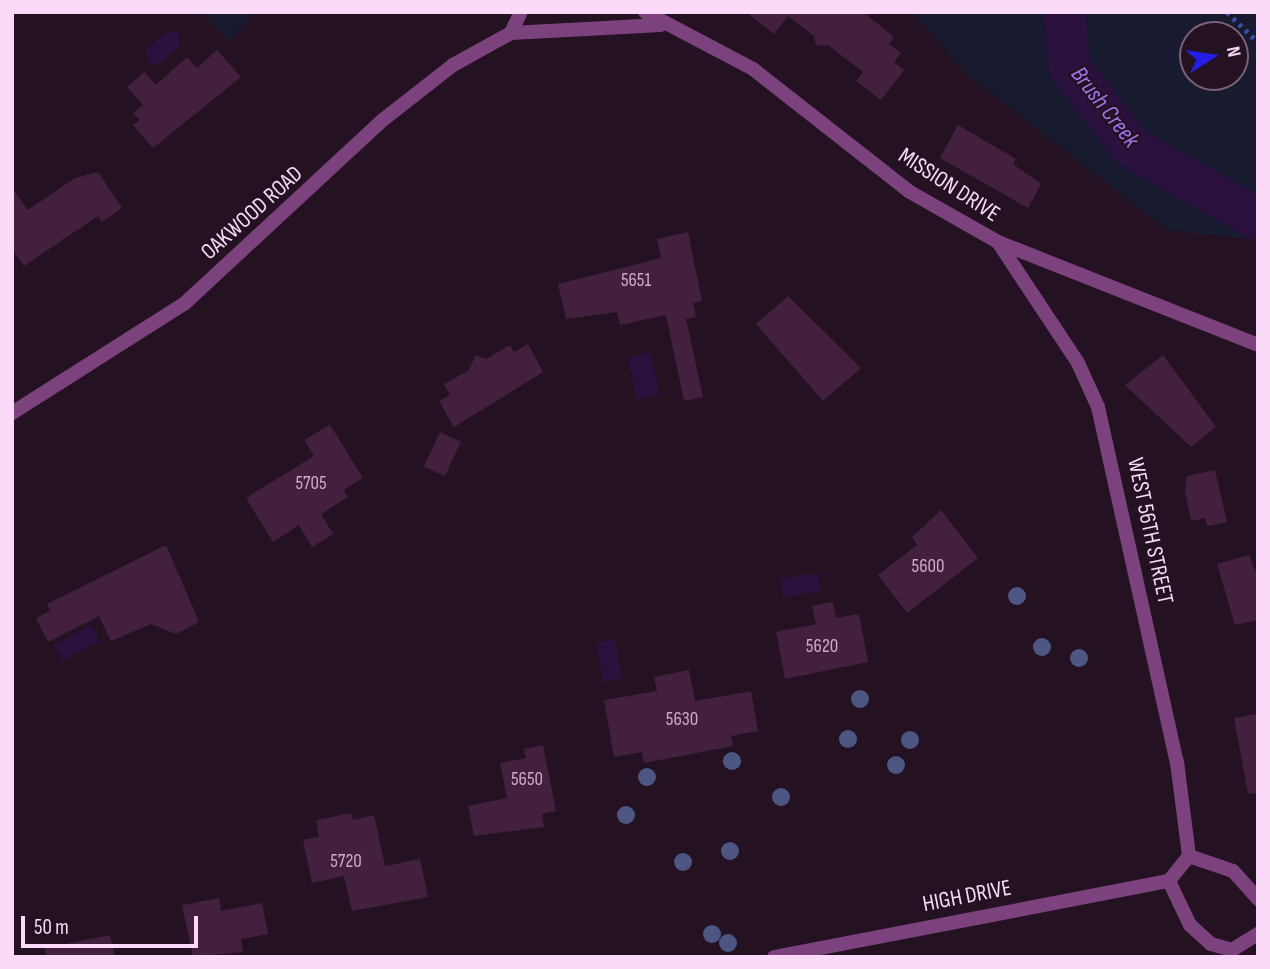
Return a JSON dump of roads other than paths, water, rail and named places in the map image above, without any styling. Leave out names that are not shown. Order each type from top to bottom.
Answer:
[{"type":"street","points":[[511,33],[522,12]]},
{"type":"street","name":"MISSION DRIVE","points":[[645,12],[661,25],[753,69],[910,192],[998,243],[1258,345]]},
{"type":"street","name":"OAKWOOD ROAD","points":[[12,413],[184,304],[418,89],[511,33],[661,25]]},
{"type":"street","name":"WEST 56TH STREET","points":[[998,243],[1078,363],[1098,407],[1177,762],[1189,856]]},
{"type":"street","points":[[1258,898],[1233,871],[1189,856],[1169,881],[1190,925],[1211,944],[1232,953],[1258,934]]},
{"type":"street","name":"HIGH DRIVE","points":[[774,957],[1169,881]]},
{"type":"waterway","name":"Brush Creek","points":[[1064,12],[1070,68],[1132,148],[1258,219]]}]
